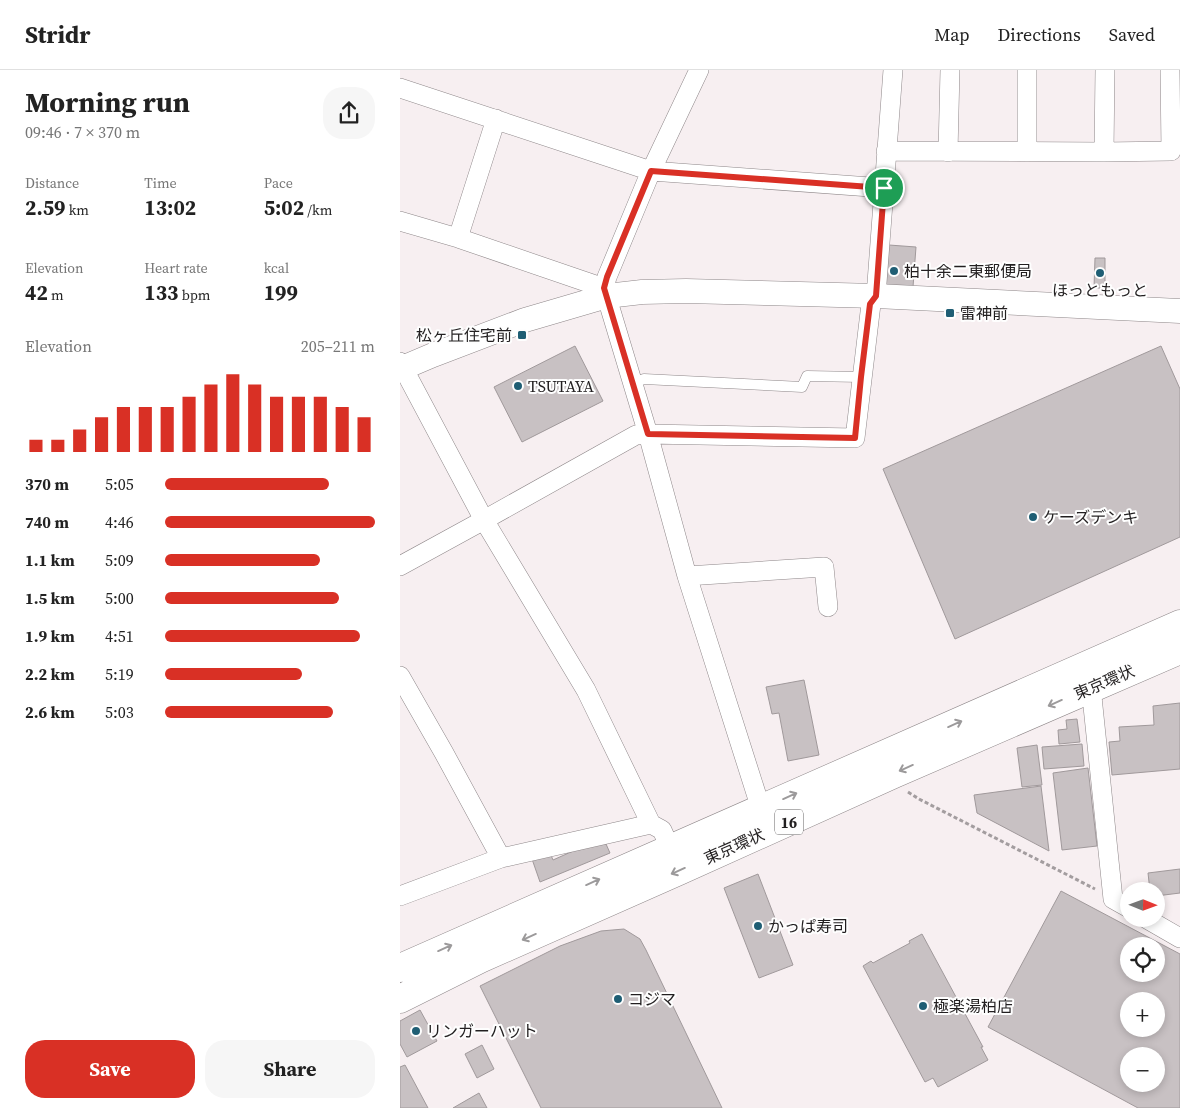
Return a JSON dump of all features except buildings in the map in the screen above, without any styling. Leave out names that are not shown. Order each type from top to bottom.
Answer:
[{"type":"highway","name":"東京環状","points":[[400,968],[1180,624]]},
{"type":"highway","name":"東京環状","points":[[400,999],[480,959],[1091,687],[1180,650]]},
{"type":"street","points":[[699,70],[651,171],[607,277],[605,292],[648,434],[687,576],[761,809]]},
{"type":"street","points":[[400,566],[636,435],[855,438],[870,304],[876,296],[893,70]]},
{"type":"street","points":[[948,152],[950,70]]},
{"type":"street","points":[[1027,70],[1027,152]]},
{"type":"street","points":[[1104,152],[1105,70]]},
{"type":"street","points":[[886,152],[1171,151],[1170,70]]},
{"type":"street","points":[[400,88],[651,171],[884,188]]},
{"type":"street","points":[[458,238],[496,119]]},
{"type":"street","points":[[400,221],[458,238],[605,292]]},
{"type":"street","points":[[670,848],[662,830],[652,824],[586,690],[484,520],[401,366],[605,292],[686,291],[876,296],[1180,311]]},
{"type":"street","points":[[687,576],[824,567],[828,607]]},
{"type":"street","points":[[400,676],[501,858]]},
{"type":"street","points":[[1091,687],[1120,897]]},
{"type":"street","points":[[400,896],[501,858],[652,824]]},
{"type":"street","points":[[1164,928],[1177,935]]},
{"type":"lane","points":[[633,383],[644,379],[802,387],[807,376],[861,377]]},
{"type":"path","points":[[894,774],[903,789],[919,799],[1120,903]]},
{"type":"place","name":"柏十余二東郵便局","points":[[894,271]]},
{"type":"place","name":"ほっともっと","points":[[1100,273]]},
{"type":"place","name":"雷神前","points":[[950,313]]},
{"type":"place","name":"松ヶ丘住宅前","points":[[522,335]]},
{"type":"place","name":"TSUTAYA","points":[[518,386]]},
{"type":"place","name":"ケーズデンキ","points":[[1033,517]]},
{"type":"place","name":"かっぱ寿司","points":[[758,926]]},
{"type":"place","name":"コジマ","points":[[618,999]]},
{"type":"place","name":"極楽湯柏店","points":[[923,1006]]},
{"type":"place","name":"リンガーハット","points":[[416,1031]]},
{"type":"route","points":[[651,171],[884,188],[876,296],[870,304],[855,438],[648,434],[604,288],[651,171]]}]
